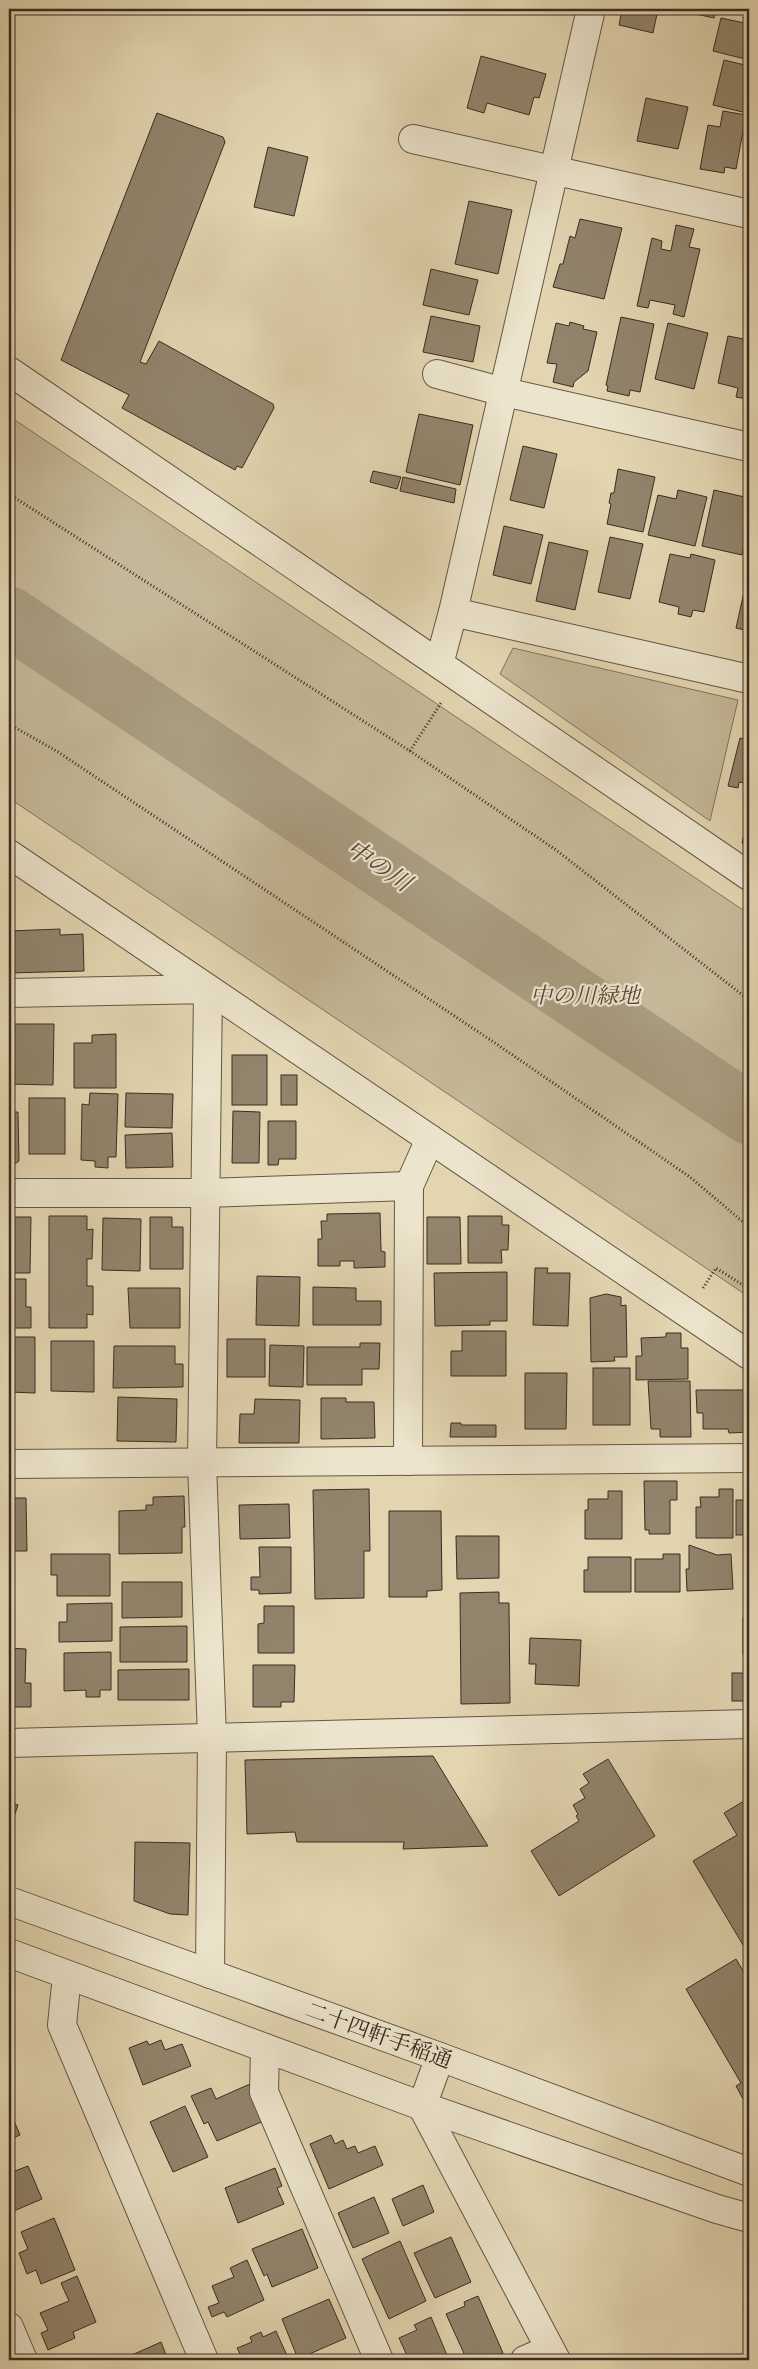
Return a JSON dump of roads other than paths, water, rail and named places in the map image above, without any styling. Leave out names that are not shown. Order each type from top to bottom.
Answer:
[{"type":"street","points":[[439,664],[453,612],[591,9]]},
{"type":"street","points":[[413,139],[749,214]]},
{"type":"street","points":[[9,371],[749,876]]},
{"type":"street","points":[[437,374],[504,392],[749,447]]},
{"type":"street","points":[[453,612],[749,680]]},
{"type":"street","points":[[9,854],[749,1356]]},
{"type":"street","points":[[9,993],[208,989]]},
{"type":"street","points":[[208,989],[202,1463],[212,1738],[210,1974]]},
{"type":"street","points":[[408,1461],[409,1186],[430,1139]]},
{"type":"street","points":[[9,1194],[206,1193],[409,1186]]},
{"type":"street","points":[[9,1464],[749,1458]]},
{"type":"street","points":[[9,1743],[749,1724]]},
{"type":"street","name":"二十四軒手稲通","points":[[9,1901],[440,2057],[749,2172]]},
{"type":"street","points":[[9,1953],[422,2106],[717,2209],[749,2218]]},
{"type":"street","points":[[67,1975],[62,2025],[204,2360]]},
{"type":"street","points":[[265,2048],[264,2092],[379,2360]]},
{"type":"street","points":[[440,2057],[422,2106],[553,2355],[524,2360]]},
{"type":"street","points":[[9,2327],[23,2360]]},
{"type":"waterway","name":"中の川","points":[[9,617],[749,1114]]},
{"type":"park label","name":"中の川緑地","points":[[585,995]]}]
